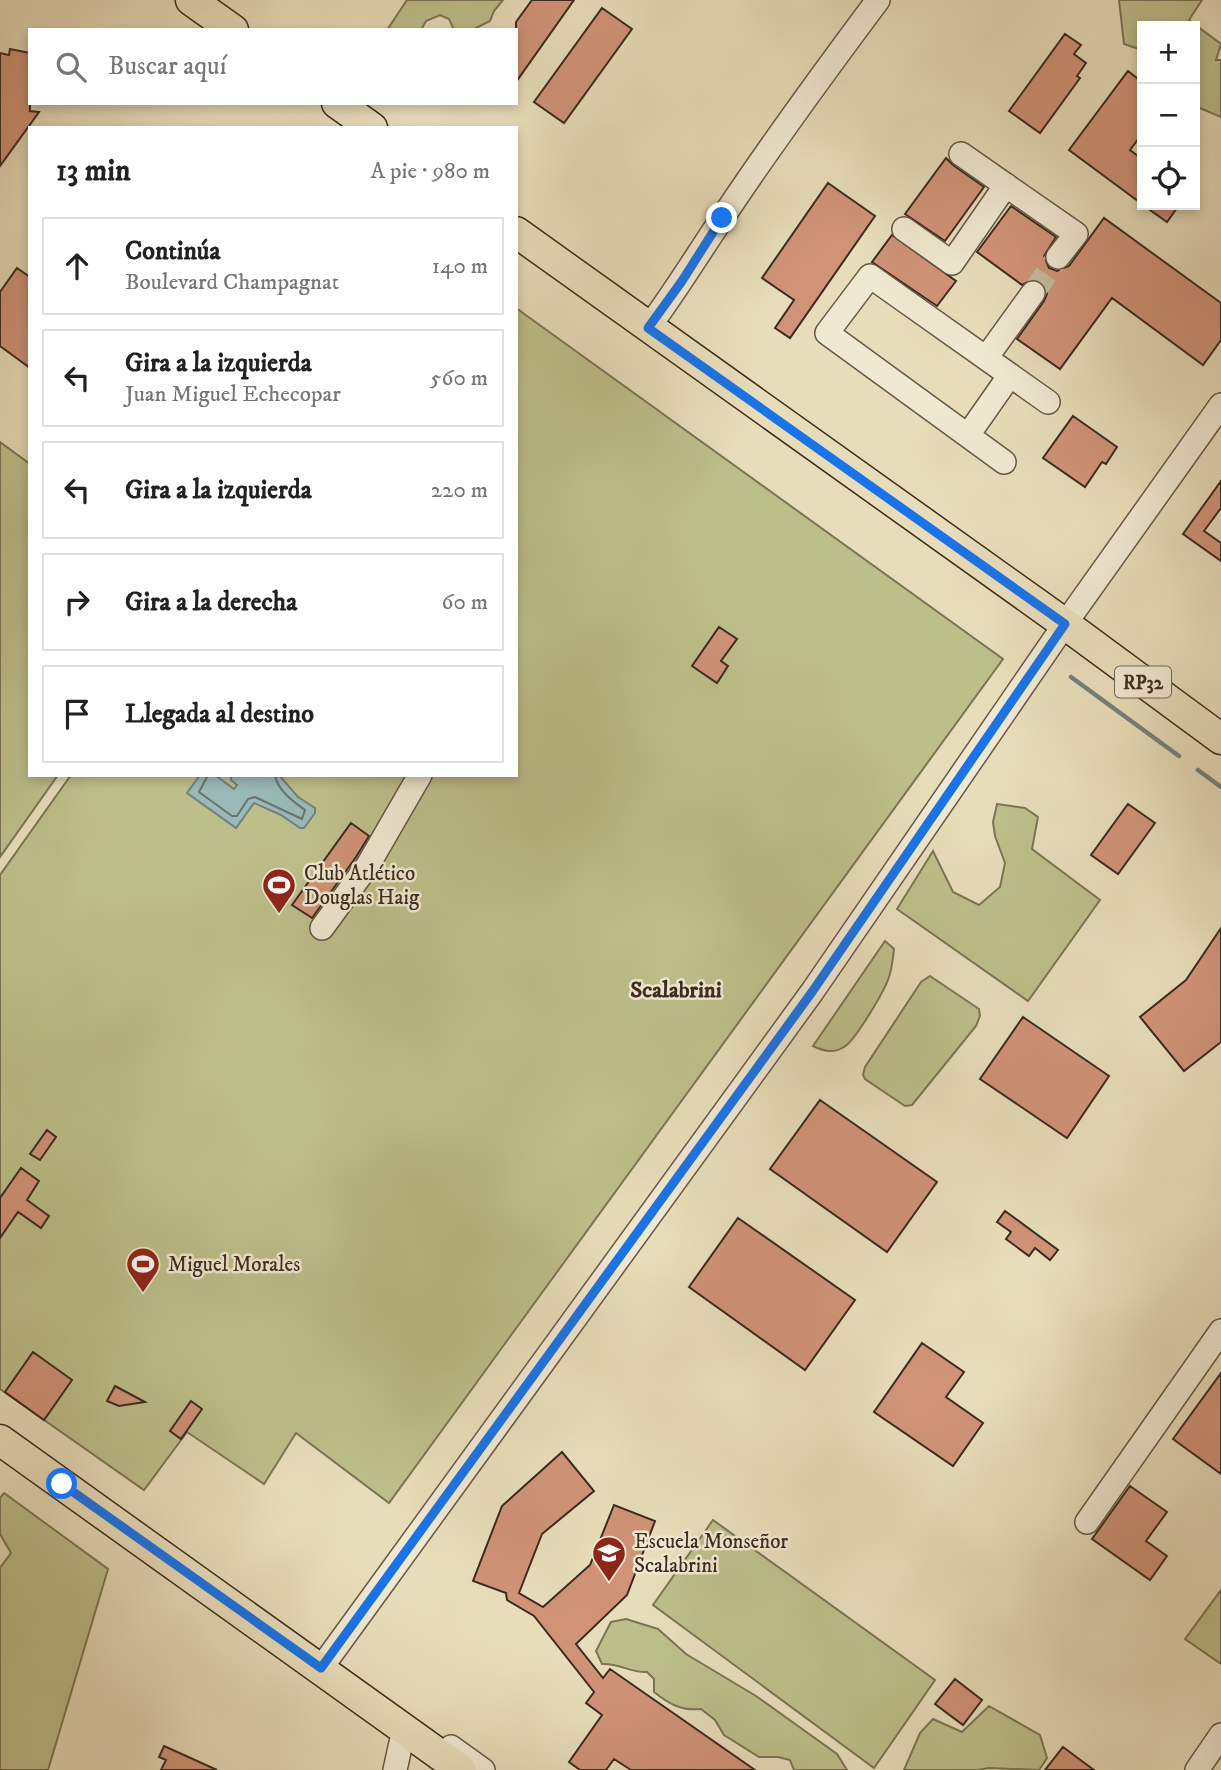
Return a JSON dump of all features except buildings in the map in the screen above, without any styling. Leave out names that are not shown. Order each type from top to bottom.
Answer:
[{"type":"main road","points":[[191,0],[230,28]]},
{"type":"main road","points":[[340,105],[369,126]]},
{"type":"main road","name":"RP32","points":[[518,233],[1065,624],[1221,739]]},
{"type":"main road","points":[[0,1440],[324,1663],[404,1729],[461,1770]]},
{"type":"street","points":[[648,328],[800,105],[878,0]]},
{"type":"street","points":[[961,154],[1076,234],[1058,257]]},
{"type":"street","points":[[904,229],[952,263],[1006,186]]},
{"type":"street","points":[[1004,462],[827,333],[870,276],[1048,402]]},
{"type":"street","points":[[986,358],[1033,293]]},
{"type":"street","points":[[968,435],[1010,375]]},
{"type":"street","points":[[483,1770],[324,1663],[812,992],[1065,624],[1221,405]]},
{"type":"street","points":[[322,928],[368,865],[419,777]]},
{"type":"street","points":[[1087,1522],[1221,1331]]},
{"type":"street","points":[[395,1770],[404,1729]]},
{"type":"street","points":[[1197,1770],[1221,1735]]},
{"type":"green space","points":[[407,0],[503,0],[490,21],[476,28],[453,28],[449,19],[440,15],[426,21],[422,28],[388,28]]},
{"type":"green space","points":[[1119,0],[1202,0],[1190,21],[1137,21],[1137,48],[1124,44]]},
{"type":"green space","points":[[1200,28],[1221,44],[1216,60],[1221,60],[1221,117],[1200,108]]},
{"type":"green space","name":"Club Atlético Douglas Haig","points":[[518,309],[1003,659],[389,1503],[296,1433],[264,1484],[187,1432],[144,1490],[0,1389],[0,875],[70,777],[518,777]]},
{"type":"green space","points":[[0,442],[28,463],[28,777],[57,777],[0,857]]},
{"type":"green space","points":[[997,804],[1025,808],[1038,817],[1032,849],[1100,900],[1028,1001],[897,909],[933,851],[953,892],[979,905],[1000,887],[1005,863],[993,822]]},
{"type":"green space","points":[[885,941],[894,949],[890,974],[862,1026],[849,1043],[840,1049],[828,1051],[813,1046]]},
{"type":"green space","points":[[930,976],[979,1009],[980,1016],[976,1026],[912,1105],[905,1106],[863,1075],[865,1067],[921,982]]},
{"type":"green space","points":[[4,1493],[108,1569],[48,1770],[0,1770],[0,1568],[11,1553],[0,1534],[0,1498]]},
{"type":"green space","points":[[713,1520],[935,1680],[874,1768],[653,1605]]},
{"type":"green space","points":[[1221,1590],[1221,1664],[1185,1639]]},
{"type":"green space","points":[[626,1619],[658,1629],[686,1654],[756,1696],[837,1754],[847,1770],[794,1770],[790,1760],[759,1757],[724,1735],[715,1720],[701,1709],[681,1708],[654,1692],[654,1679],[647,1672],[602,1664],[596,1651],[611,1622]]},
{"type":"green space","points":[[989,1706],[1040,1735],[1047,1758],[1039,1770],[904,1770],[920,1733],[933,1719],[962,1732]]},
{"type":"water","points":[[199,777],[218,777],[234,789],[237,785],[231,777],[281,777],[298,797],[315,808],[315,813],[304,828],[300,828],[281,815],[254,803],[236,828],[187,793]]},
{"type":"waterway","points":[[1071,677],[1179,756]]},
{"type":"waterway","points":[[1198,770],[1221,787]]},
{"type":"tunnel","points":[[1033,293],[1058,257]]},
{"type":"place","name":"Club Atlético Douglas Haig","points":[[279,915]]},
{"type":"place","name":"Miguel Morales","points":[[143,1294]]},
{"type":"place","name":"Escuela Monseñor Scalabrini","points":[[609,1583]]},
{"type":"district","name":"Scalabrini","points":[[676,989]]},
{"type":"route","points":[[62,1484],[321,1668],[812,992],[1065,624],[648,328],[722,218]]}]
